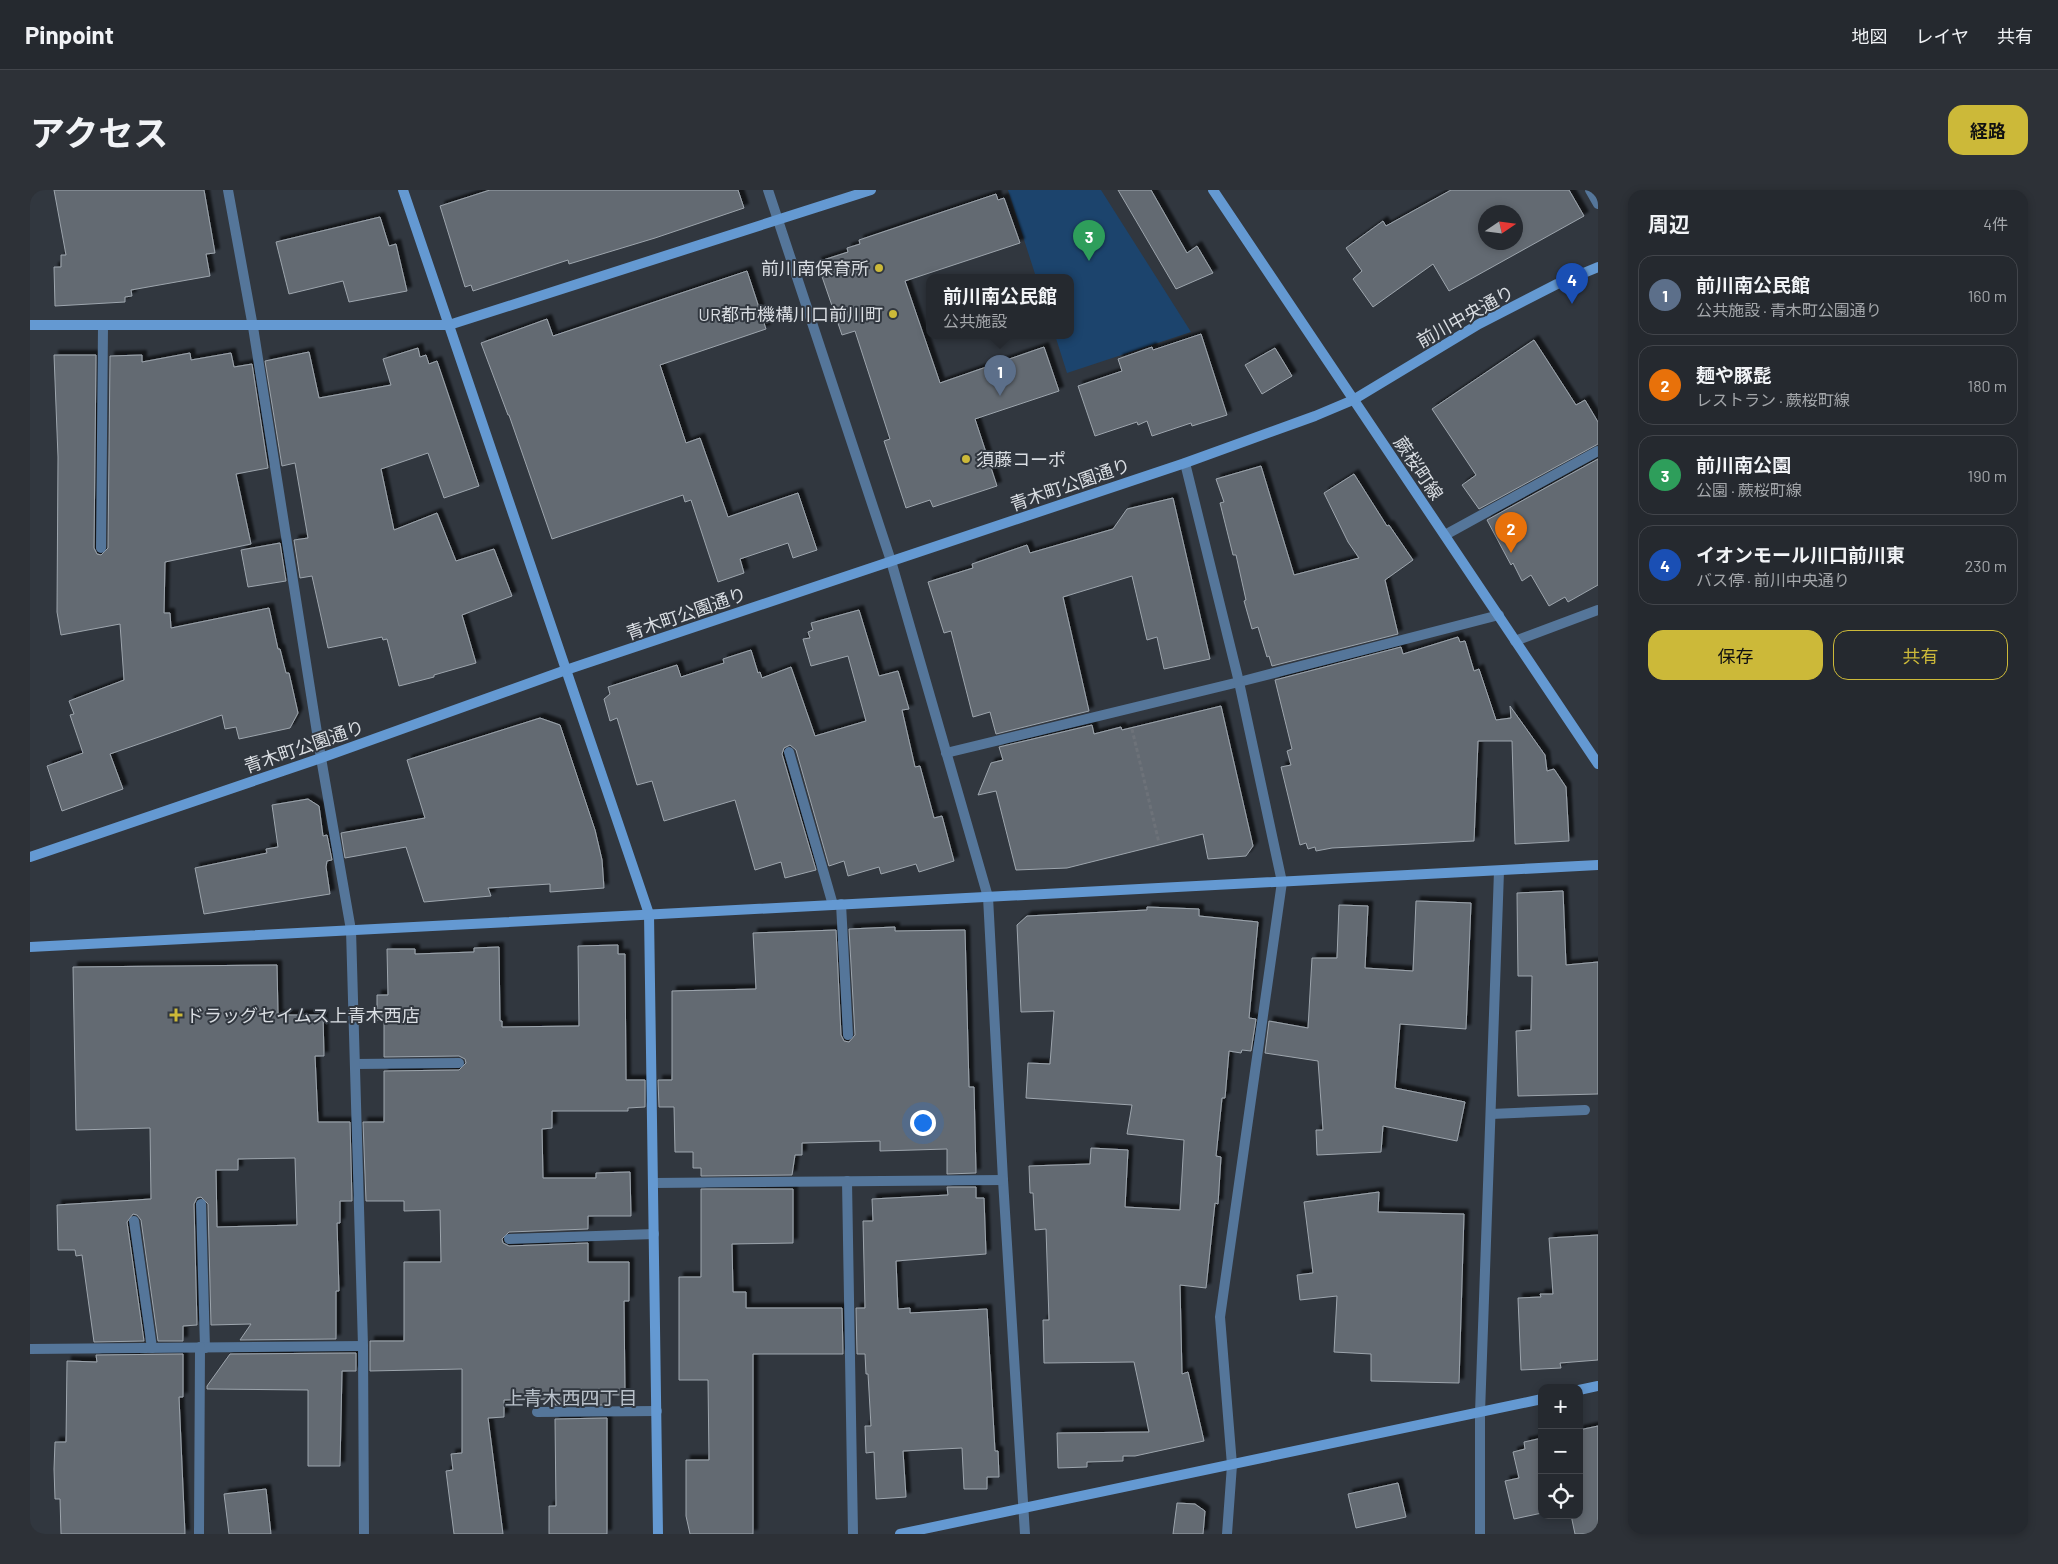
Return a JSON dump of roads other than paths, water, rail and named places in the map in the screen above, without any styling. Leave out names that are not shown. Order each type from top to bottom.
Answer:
[{"type":"street","points":[[228,190],[253,327],[321,758],[351,930],[363,1346],[364,1534]]},
{"type":"street","points":[[403,190],[649,914],[658,1534]]},
{"type":"street","points":[[768,190],[891,562],[988,897],[1025,1534]]},
{"type":"street","points":[[30,325],[253,327],[449,325],[871,190]]},
{"type":"street","name":"蕨桜町線","points":[[1213,190],[1598,764]]},
{"type":"street","points":[[1590,190],[1598,204]]},
{"type":"street","name":"前川中央通り","points":[[1353,400],[1479,324],[1557,284],[1598,267]]},
{"type":"street","points":[[101,548],[103,326]]},
{"type":"street","name":"青木町公園通り","points":[[30,857],[321,758],[566,670],[1184,463],[1353,400]]},
{"type":"street","points":[[1445,534],[1598,451]]},
{"type":"street","points":[[1184,463],[1239,682],[1282,882],[1220,1317],[1232,1466],[1227,1534]]},
{"type":"street","points":[[1515,641],[1598,610]]},
{"type":"street","points":[[946,753],[1239,682],[1499,615]]},
{"type":"street","points":[[789,752],[837,905],[848,1035]]},
{"type":"street","points":[[30,947],[1598,865]]},
{"type":"street","points":[[1480,1534],[1480,1413],[1499,871]]},
{"type":"street","points":[[355,1064],[459,1063]]},
{"type":"street","points":[[1491,1114],[1585,1110]]},
{"type":"street","points":[[653,1183],[1003,1180]]},
{"type":"street","points":[[848,1181],[853,1534]]},
{"type":"street","points":[[200,1534],[201,1204]]},
{"type":"street","points":[[134,1221],[152,1348]]},
{"type":"street","points":[[509,1239],[654,1234]]},
{"type":"street","points":[[30,1350],[363,1346]]},
{"type":"street","points":[[1583,1389],[1598,1386]]},
{"type":"street","points":[[900,1534],[1232,1466],[1538,1400]]},
{"type":"street","points":[[537,1412],[656,1411]]},
{"type":"place","name":"前川南公園","points":[[1089,261]]},
{"type":"place","name":"前川南保育所","points":[[879,268]]},
{"type":"place","name":"イオンモール川口前川東","points":[[1572,304]]},
{"type":"place","name":"UR都市機構川口前川町","points":[[893,314]]},
{"type":"place","name":"前川南公民館","points":[[1000,396]]},
{"type":"place","name":"須藤コーポ","points":[[966,459]]},
{"type":"place","name":"麺や豚髭","points":[[1511,553]]},
{"type":"place","name":"ドラッグセイムス上青木西店","points":[[176,1015]]},
{"type":"district","name":"上青木西四丁目","points":[[571,1397]]}]
